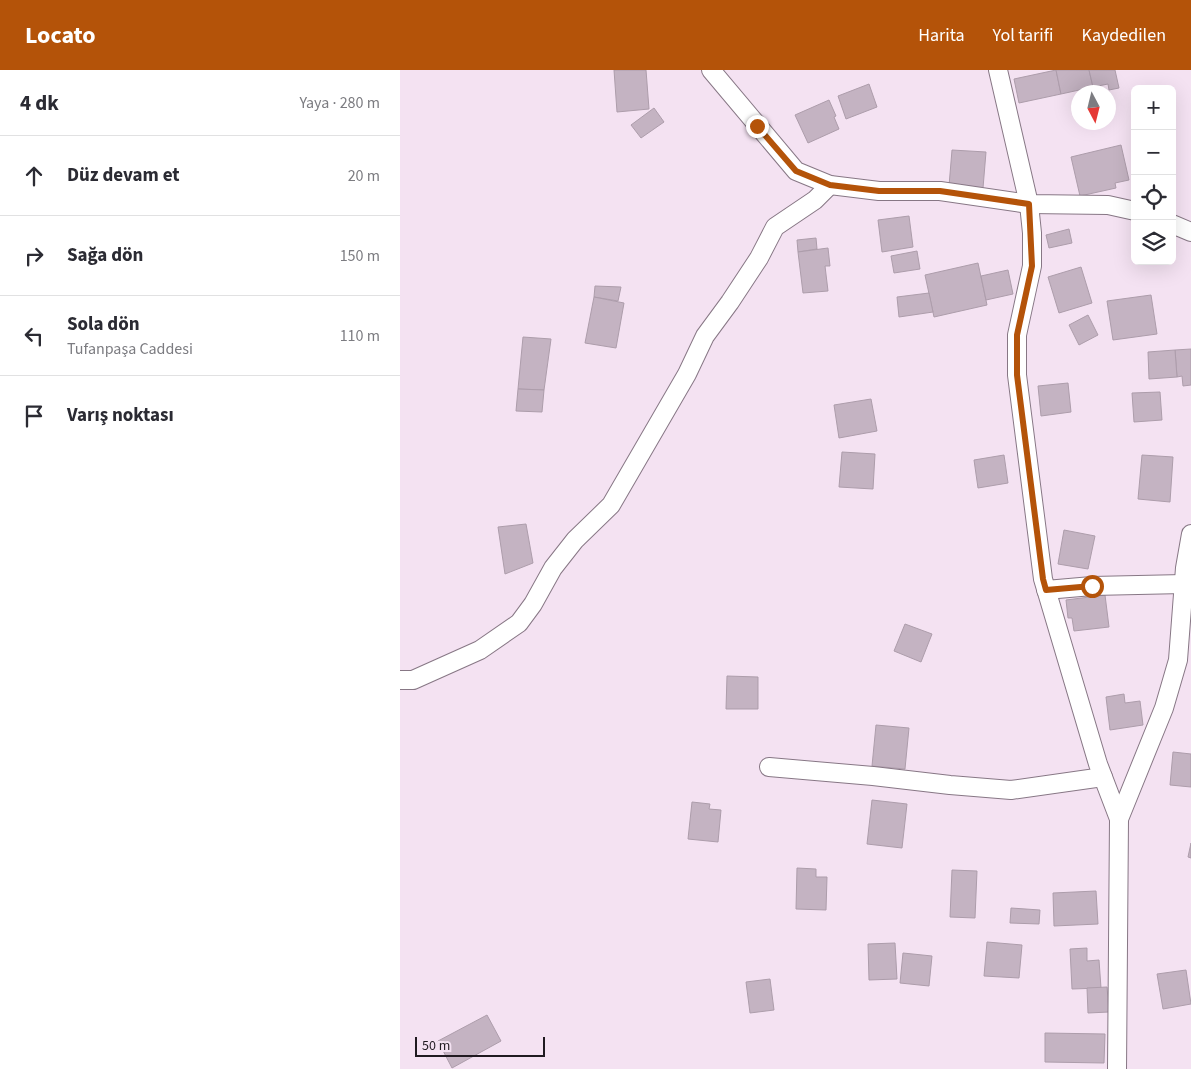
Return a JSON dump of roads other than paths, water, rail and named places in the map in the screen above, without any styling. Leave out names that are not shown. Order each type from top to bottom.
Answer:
[{"type":"street","points":[[711,70],[796,171],[830,185],[879,191],[940,191],[1029,204],[1108,206],[1131,211]]},
{"type":"street","points":[[998,70],[1029,204],[1032,266],[1017,335],[1017,375],[1039,552],[1046,590],[1103,777],[1119,819],[1117,1069]]},
{"type":"street","points":[[400,680],[413,680],[480,650],[519,623],[533,604],[553,568],[575,540],[611,505],[687,374],[705,336],[749,273],[775,227],[815,200],[830,185]]},
{"type":"street","points":[[1176,226],[1191,232]]},
{"type":"street","points":[[1119,819],[1164,708],[1178,660],[1184,584],[1191,534]]},
{"type":"street","points":[[1046,590],[1092,586],[1184,584]]},
{"type":"street","points":[[769,767],[873,776],[950,786],[1012,790],[1103,777]]}]
